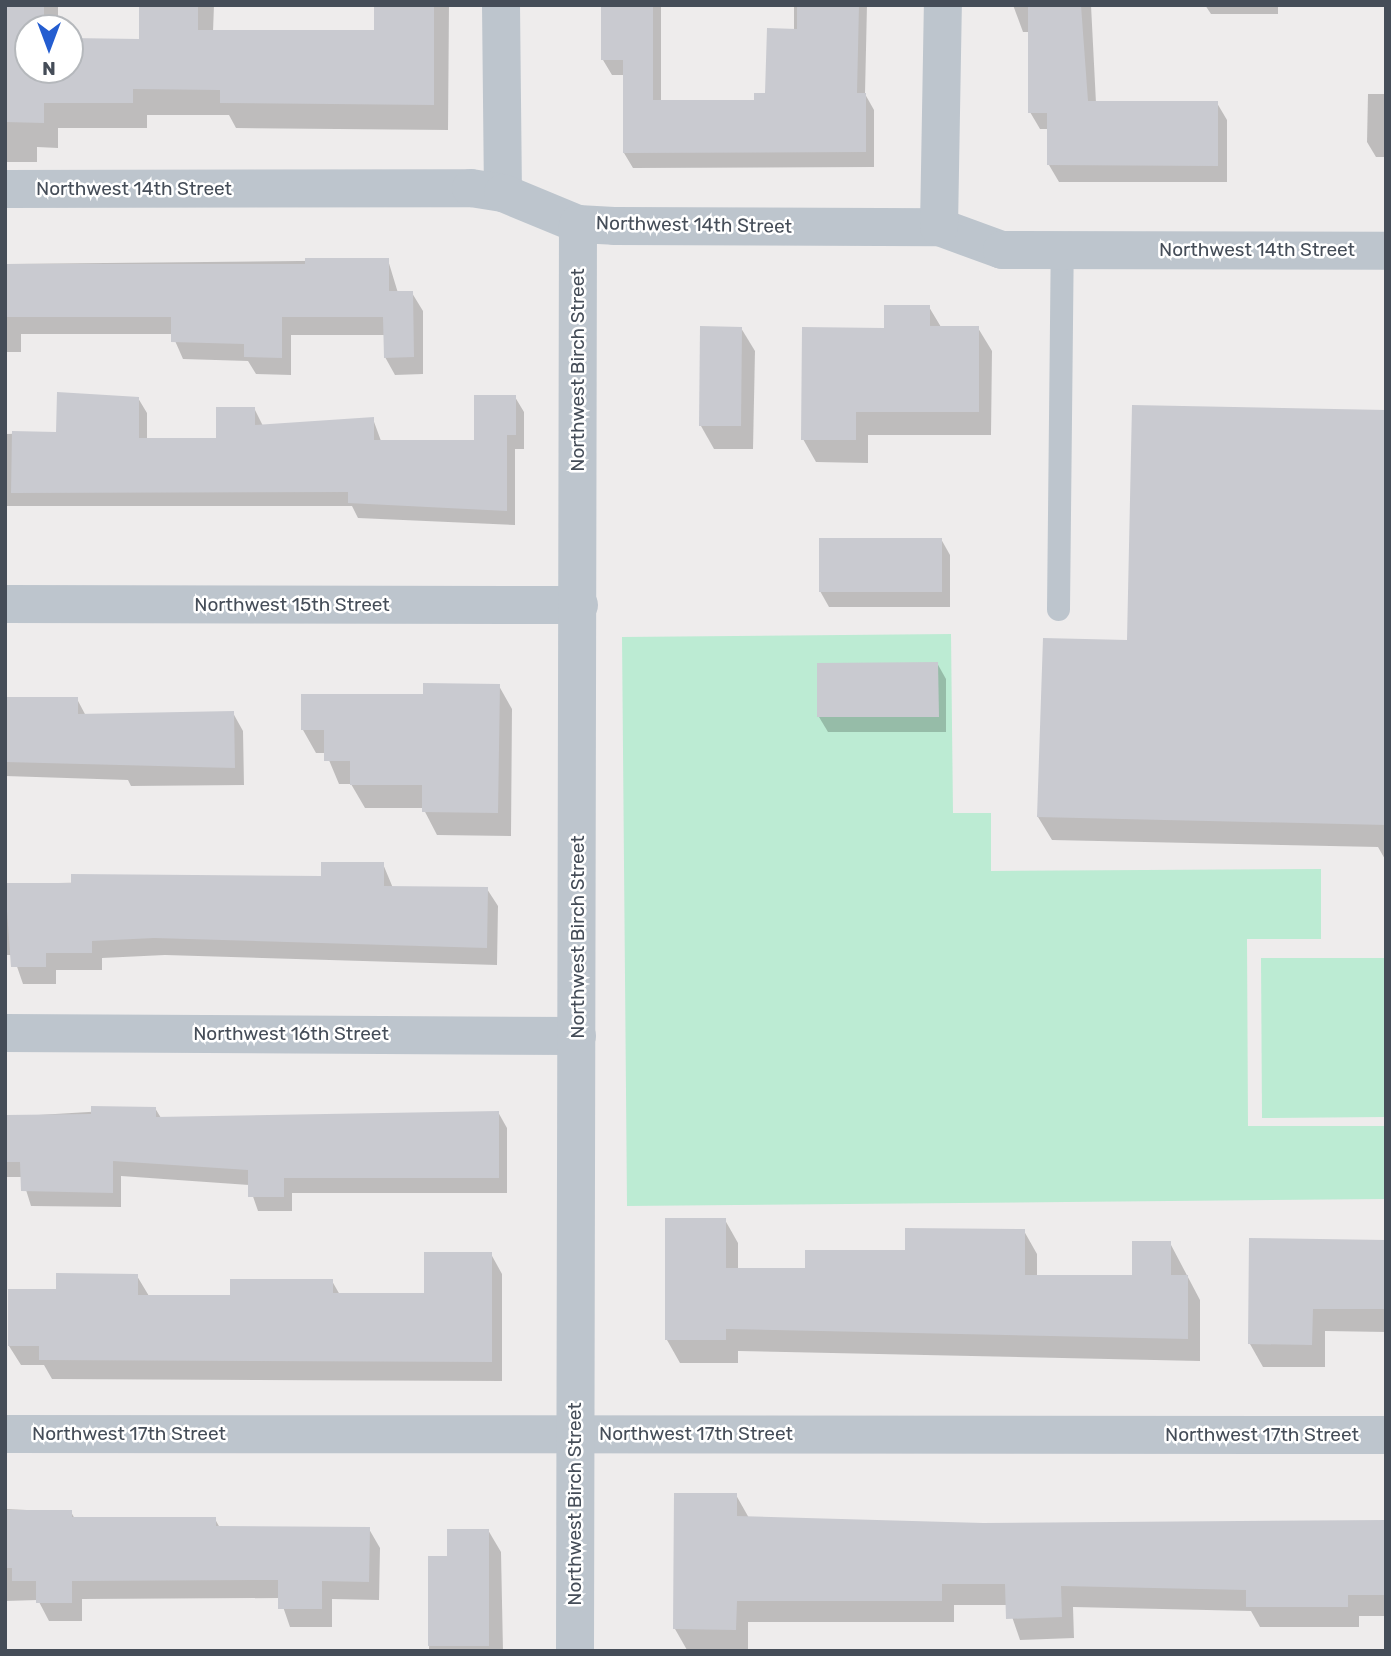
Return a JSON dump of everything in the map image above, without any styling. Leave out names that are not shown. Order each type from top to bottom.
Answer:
[{"type":"street","points":[[501,5],[503,193]]},
{"type":"street","points":[[939,227],[943,5]]},
{"type":"street","name":"Northwest 14th Street","points":[[5,189],[503,193],[578,223],[939,227],[1002,250],[1386,251]]},
{"type":"street","name":"Northwest Birch Street","points":[[575,1651],[578,223]]},
{"type":"street","name":"Northwest 15th Street","points":[[5,604],[579,605]]},
{"type":"street","name":"Northwest 16th Street","points":[[5,1033],[577,1035]]},
{"type":"street","name":"Northwest 17th Street","points":[[5,1434],[1386,1435]]},
{"type":"lane","points":[[1058,609],[1062,250]]},
{"type":"green space","points":[[951,634],[953,813],[991,813],[991,871],[1321,869],[1321,939],[1247,939],[1248,1126],[1386,1126],[1386,1199],[627,1206],[622,637]]},
{"type":"green space","points":[[1261,958],[1386,958],[1386,1117],[1262,1118]]},
{"type":"building","points":[[5,5],[44,5],[44,14],[14,14],[14,84],[84,84],[84,38],[139,39],[139,5],[198,5],[198,30],[374,30],[374,5],[434,5],[434,105],[220,103],[220,90],[133,89],[133,103],[44,103],[44,123],[5,122]]},
{"type":"building","points":[[601,5],[653,5],[653,100],[754,100],[754,93],[765,93],[767,28],[797,29],[797,5],[859,5],[857,93],[866,93],[866,152],[623,153],[623,60],[601,60]]},
{"type":"building","points":[[1028,5],[1081,5],[1088,101],[1218,101],[1218,166],[1047,165],[1047,113],[1028,113]]},
{"type":"building","points":[[305,258],[389,258],[389,291],[413,291],[414,357],[384,358],[383,317],[282,317],[282,358],[244,357],[244,344],[171,342],[171,317],[5,317],[5,264],[305,264]]},
{"type":"building","points":[[884,305],[930,305],[930,326],[979,326],[979,412],[856,412],[856,440],[801,440],[802,327],[884,328]]},
{"type":"building","points":[[700,326],[742,327],[741,426],[699,426]]},
{"type":"building","points":[[57,392],[139,397],[139,438],[216,438],[216,407],[255,407],[255,425],[374,417],[374,440],[474,440],[474,395],[516,395],[516,435],[507,435],[507,511],[348,503],[348,492],[11,493],[12,431],[56,432]]},
{"type":"building","points":[[1132,405],[1386,410],[1386,825],[1037,817],[1043,638],[1127,640]]},
{"type":"building","points":[[819,538],[942,538],[942,592],[819,592]]},
{"type":"building","points":[[938,662],[939,717],[817,717],[817,663]]},
{"type":"building","points":[[423,683],[500,684],[498,813],[422,812],[422,785],[350,785],[350,761],[324,761],[324,730],[301,730],[301,694],[423,694]]},
{"type":"building","points":[[5,697],[78,697],[78,714],[234,711],[235,768],[5,762]]},
{"type":"building","points":[[321,862],[384,862],[384,886],[488,887],[487,948],[154,938],[92,941],[92,953],[46,953],[46,967],[11,967],[5,883],[71,883],[71,874],[321,876]]},
{"type":"building","points":[[91,1106],[156,1107],[156,1117],[499,1111],[499,1178],[284,1178],[284,1197],[248,1197],[248,1170],[113,1161],[113,1193],[21,1191],[20,1162],[5,1162],[5,1115],[91,1114]]},
{"type":"building","points":[[665,1218],[726,1218],[726,1268],[805,1268],[805,1250],[905,1250],[905,1228],[1025,1229],[1025,1275],[1132,1275],[1132,1241],[1171,1241],[1171,1275],[1188,1275],[1188,1339],[726,1329],[726,1340],[665,1340]]},
{"type":"building","points":[[1249,1238],[1386,1240],[1386,1309],[1313,1309],[1312,1345],[1248,1344]]},
{"type":"building","points":[[424,1252],[492,1252],[492,1362],[39,1360],[39,1346],[8,1346],[8,1289],[56,1289],[56,1273],[138,1274],[138,1295],[230,1295],[230,1279],[333,1279],[333,1293],[424,1293]]},
{"type":"building","points":[[674,1493],[737,1493],[737,1516],[983,1523],[1386,1520],[1386,1595],[1348,1595],[1348,1607],[1246,1607],[1246,1590],[1061,1586],[1062,1617],[1006,1619],[1005,1584],[942,1584],[942,1601],[737,1601],[736,1630],[673,1629]]},
{"type":"building","points":[[5,1510],[72,1510],[72,1517],[216,1517],[216,1526],[370,1527],[369,1582],[322,1581],[322,1609],[278,1609],[278,1580],[72,1581],[72,1603],[36,1603],[36,1581],[12,1581],[12,1568],[5,1568]]},
{"type":"building","points":[[447,1529],[489,1529],[489,1646],[428,1646],[428,1556],[447,1556]]}]
